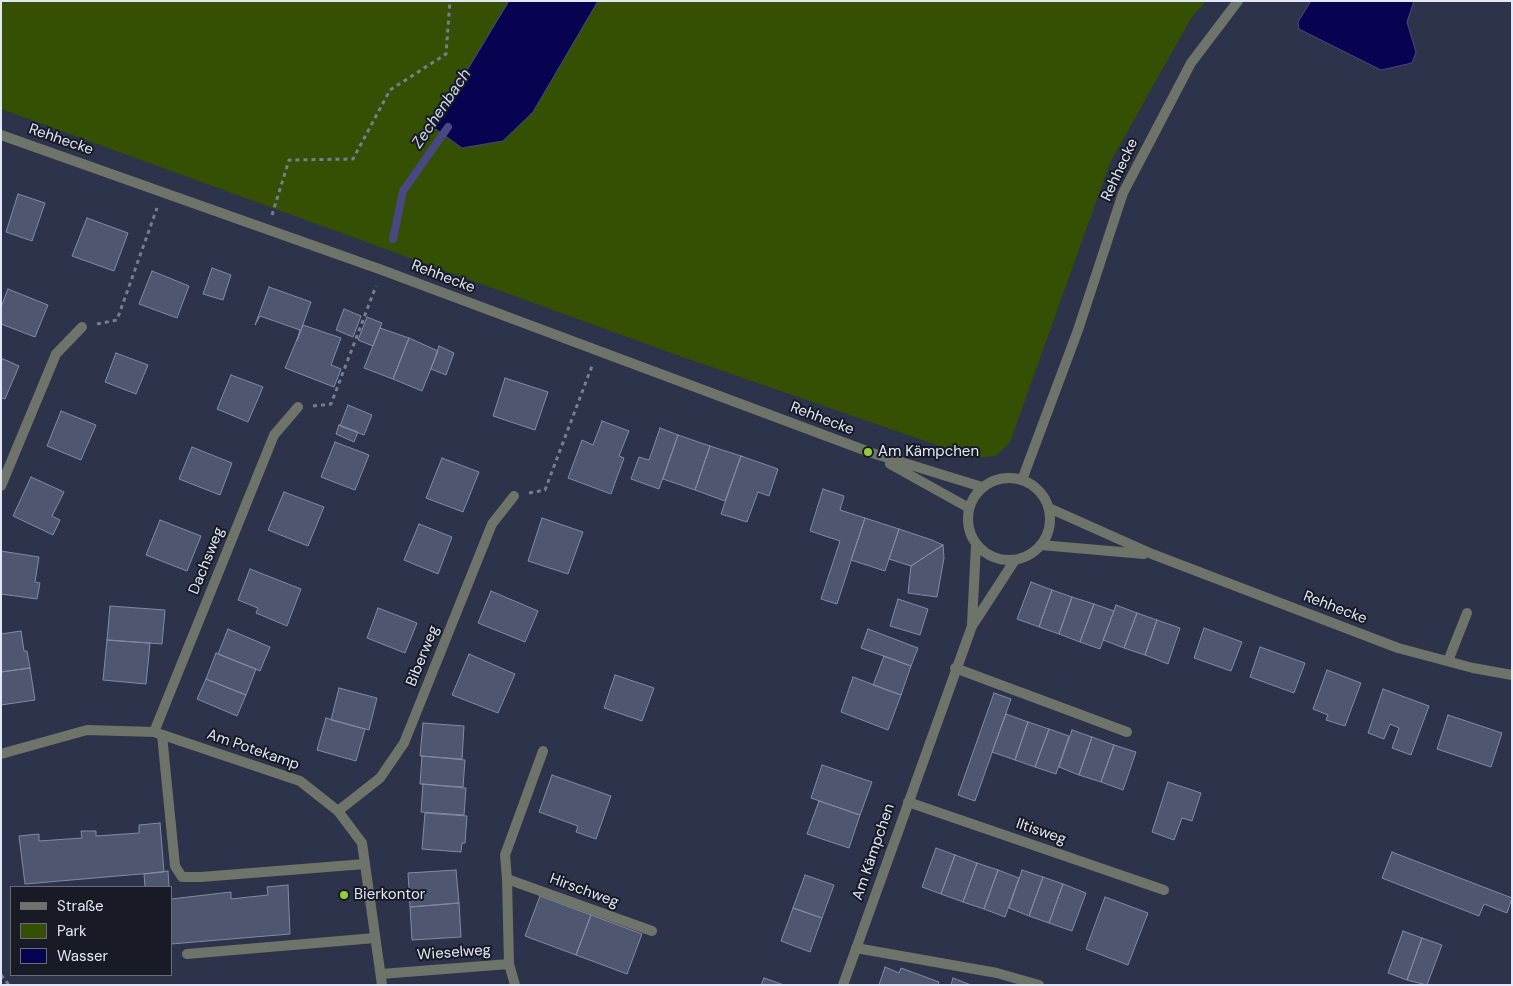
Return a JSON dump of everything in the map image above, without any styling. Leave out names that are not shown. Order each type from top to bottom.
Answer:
[{"type":"street","name":"Rehhecke","points":[[1022,480],[1078,330],[1123,193],[1191,64],[1238,1]]},
{"type":"street","name":"Rehhecke","points":[[1,135],[382,270],[872,453],[982,487]]},
{"type":"street","points":[[1,486],[56,354],[82,327]]},
{"type":"street","name":"Dachsweg","points":[[158,733],[274,435],[298,408]]},
{"type":"street","name":"Rehhecke","points":[[872,453],[969,508]]},
{"type":"street","points":[[1008,478],[1022,480],[1034,487],[1043,496],[1049,508],[1048,534],[1041,545],[1029,555],[1015,560],[1000,560],[987,554],[976,545],[970,533],[967,520],[969,508],[982,487],[995,480],[1008,478]]},
{"type":"street","name":"Biberweg","points":[[338,811],[380,778],[404,743],[492,524],[514,496]]},
{"type":"street","name":"Rehhecke","points":[[1049,508],[1152,554],[1398,648],[1448,661],[1512,674]]},
{"type":"street","name":"Am Kämpchen","points":[[972,626],[976,545]]},
{"type":"street","name":"Rehhecke","points":[[1041,545],[1152,554]]},
{"type":"street","name":"Am Kämpchen","points":[[843,985],[955,668],[972,626],[1015,560]]},
{"type":"street","points":[[1448,661],[1467,613]]},
{"type":"street","points":[[955,668],[1127,732]]},
{"type":"street","name":"Am Potekamp","points":[[1,754],[86,730],[158,733],[300,781],[338,811],[362,842],[382,985]]},
{"type":"street","points":[[158,733],[175,866],[182,876],[200,877],[365,864]]},
{"type":"street","points":[[509,964],[505,855],[543,751]]},
{"type":"street","name":"Iltisweg","points":[[908,802],[1164,890]]},
{"type":"street","name":"Hirschweg","points":[[507,879],[652,931]]},
{"type":"street","points":[[188,954],[376,938]]},
{"type":"street","points":[[856,948],[997,973],[1039,985]]},
{"type":"street","name":"Wieselweg","points":[[381,974],[509,964],[515,985]]},
{"type":"path","points":[[267,230],[289,160],[353,159],[390,90],[446,54],[450,1]]},
{"type":"path","points":[[82,327],[117,320],[163,192]]},
{"type":"path","points":[[298,408],[331,404],[382,270]]},
{"type":"path","points":[[514,496],[545,490],[598,351]]},
{"type":"path","points":[[1,975],[9,985]]},
{"type":"green space","points":[[1,1],[1206,1],[1190,20],[1110,163],[1010,442],[996,456],[974,458],[671,353],[1,109]]},
{"type":"water","points":[[509,1],[598,1],[533,112],[503,141],[462,148],[433,127]]},
{"type":"water","points":[[1311,1],[1414,1],[1407,22],[1416,52],[1412,63],[1381,70],[1299,29],[1298,22]]},
{"type":"building","points":[[18,194],[45,203],[32,241],[6,232]]},
{"type":"building","points":[[87,218],[128,233],[114,271],[72,256]]},
{"type":"building","points":[[212,268],[231,275],[223,300],[203,294]]},
{"type":"building","points":[[152,271],[189,286],[177,318],[139,304]]},
{"type":"building","points":[[269,287],[311,302],[297,341],[300,330],[260,316],[255,325]]},
{"type":"building","points":[[8,289],[48,305],[35,337],[1,324],[1,307]]},
{"type":"building","points":[[344,309],[361,316],[353,337],[336,330]]},
{"type":"building","points":[[367,317],[382,323],[373,346],[358,340]]},
{"type":"building","points":[[303,325],[341,338],[331,365],[341,369],[334,387],[285,368]]},
{"type":"building","points":[[380,328],[409,338],[393,379],[364,368]]},
{"type":"building","points":[[409,338],[438,351],[422,391],[393,379]]},
{"type":"building","points":[[439,346],[454,353],[446,375],[431,369]]},
{"type":"building","points":[[116,353],[148,365],[136,394],[105,382]]},
{"type":"building","points":[[1,358],[19,366],[5,399],[1,398]]},
{"type":"building","points":[[231,375],[263,387],[248,422],[217,409]]},
{"type":"building","points":[[505,378],[548,392],[535,430],[493,416]]},
{"type":"building","points":[[348,405],[372,415],[364,435],[340,426]]},
{"type":"building","points":[[61,411],[96,425],[81,460],[47,446]]},
{"type":"building","points":[[602,421],[629,431],[619,456],[624,458],[611,494],[568,478],[582,440],[593,445]]},
{"type":"building","points":[[339,425],[358,432],[354,442],[336,434]]},
{"type":"building","points":[[660,428],[678,435],[659,489],[631,479],[639,457],[649,460]]},
{"type":"building","points":[[678,435],[710,446],[695,490],[663,479]]},
{"type":"building","points":[[335,442],[369,455],[355,490],[321,477]]},
{"type":"building","points":[[710,446],[741,456],[725,501],[695,490]]},
{"type":"building","points":[[192,447],[232,463],[220,495],[179,479]]},
{"type":"building","points":[[741,456],[778,469],[769,496],[758,492],[747,522],[721,514]]},
{"type":"building","points":[[442,458],[479,472],[463,512],[426,498]]},
{"type":"building","points":[[31,477],[64,492],[52,516],[60,520],[53,535],[13,516]]},
{"type":"building","points":[[823,489],[844,496],[840,510],[865,518],[837,604],[821,599],[840,541],[810,531]]},
{"type":"building","points":[[284,492],[324,507],[308,546],[268,530]]},
{"type":"building","points":[[542,518],[583,532],[568,574],[528,561]]},
{"type":"building","points":[[865,518],[899,529],[885,571],[851,560]]},
{"type":"building","points":[[160,520],[201,536],[187,571],[146,555]]},
{"type":"building","points":[[419,524],[452,537],[438,574],[404,560]]},
{"type":"building","points":[[899,529],[943,545],[911,566],[889,559]]},
{"type":"building","points":[[943,545],[944,558],[937,597],[908,593],[911,566]]},
{"type":"building","points":[[1,551],[39,557],[35,582],[40,583],[37,599],[1,594]]},
{"type":"building","points":[[250,569],[301,589],[287,626],[256,613],[258,608],[238,600]]},
{"type":"building","points":[[1031,582],[1052,590],[1039,627],[1017,619]]},
{"type":"building","points":[[1052,590],[1072,597],[1059,634],[1039,627]]},
{"type":"building","points":[[491,591],[538,611],[525,642],[478,623]]},
{"type":"building","points":[[1072,597],[1094,604],[1080,642],[1059,634]]},
{"type":"building","points":[[898,599],[928,609],[920,635],[890,626]]},
{"type":"building","points":[[1094,604],[1114,611],[1100,649],[1080,642]]},
{"type":"building","points":[[1116,605],[1137,613],[1124,648],[1103,640]]},
{"type":"building","points":[[110,606],[165,610],[162,644],[107,640]]},
{"type":"building","points":[[378,608],[417,623],[405,653],[367,638]]},
{"type":"building","points":[[1137,613],[1157,620],[1145,655],[1124,648]]},
{"type":"building","points":[[1157,620],[1180,628],[1168,664],[1145,655]]},
{"type":"building","points":[[1204,628],[1242,642],[1231,671],[1194,658]]},
{"type":"building","points":[[228,629],[270,647],[260,671],[218,654]]},
{"type":"building","points":[[868,629],[918,648],[911,666],[861,648]]},
{"type":"building","points":[[21,631],[24,651],[27,651],[30,668],[1,672],[1,634]]},
{"type":"building","points":[[107,640],[150,643],[146,684],[103,680]]},
{"type":"building","points":[[1260,647],[1305,663],[1294,693],[1250,677]]},
{"type":"building","points":[[216,653],[256,669],[246,695],[206,679]]},
{"type":"building","points":[[469,654],[515,674],[498,713],[452,695]]},
{"type":"building","points":[[884,656],[911,666],[901,695],[873,685]]},
{"type":"building","points":[[30,668],[35,700],[1,705],[1,672]]},
{"type":"building","points":[[1327,670],[1361,683],[1345,726],[1326,720],[1328,715],[1313,709]]},
{"type":"building","points":[[615,675],[654,688],[642,721],[604,708]]},
{"type":"building","points":[[853,677],[901,695],[888,730],[841,712]]},
{"type":"building","points":[[206,679],[246,695],[237,716],[197,699]]},
{"type":"building","points":[[339,688],[377,698],[369,730],[331,720]]},
{"type":"building","points":[[1383,689],[1429,706],[1411,755],[1392,748],[1399,728],[1390,724],[1384,739],[1368,733]]},
{"type":"building","points":[[994,693],[1011,699],[975,801],[958,795]]},
{"type":"building","points":[[1006,714],[1028,722],[1015,760],[992,752]]},
{"type":"building","points":[[1448,715],[1502,733],[1491,767],[1437,749]]},
{"type":"building","points":[[326,718],[365,729],[356,761],[317,750]]},
{"type":"building","points":[[1028,722],[1049,729],[1035,767],[1015,760]]},
{"type":"building","points":[[423,723],[464,726],[462,759],[420,756]]},
{"type":"building","points":[[1049,729],[1069,736],[1056,774],[1035,767]]},
{"type":"building","points":[[1072,730],[1092,737],[1079,775],[1059,767]]},
{"type":"building","points":[[1092,737],[1114,745],[1101,782],[1079,775]]},
{"type":"building","points":[[1114,745],[1136,752],[1123,790],[1101,782]]},
{"type":"building","points":[[422,756],[465,760],[463,787],[420,784]]},
{"type":"building","points":[[822,765],[872,782],[860,815],[811,798]]},
{"type":"building","points":[[552,775],[611,796],[596,839],[576,832],[578,826],[539,812]]},
{"type":"building","points":[[1168,782],[1201,793],[1192,821],[1182,818],[1174,840],[1152,832]]},
{"type":"building","points":[[423,784],[466,788],[464,815],[421,812]]},
{"type":"building","points":[[819,801],[860,815],[849,848],[807,834]]},
{"type":"building","points":[[425,813],[467,816],[465,843],[462,843],[461,852],[422,849]]},
{"type":"building","points":[[160,823],[164,872],[25,884],[19,836],[39,834],[39,841],[82,838],[81,831],[96,831],[96,836],[139,833],[139,825]]},
{"type":"building","points":[[936,848],[955,855],[941,894],[922,887]]},
{"type":"building","points":[[1392,852],[1512,898],[1507,913],[1484,904],[1479,916],[1382,878]]},
{"type":"building","points":[[955,855],[977,863],[963,902],[941,894]]},
{"type":"building","points":[[977,863],[998,870],[984,909],[963,902]]},
{"type":"building","points":[[456,870],[459,903],[410,907],[408,873]]},
{"type":"building","points":[[998,870],[1019,878],[1005,917],[984,909]]},
{"type":"building","points":[[1022,870],[1043,877],[1029,916],[1009,908]]},
{"type":"building","points":[[168,871],[169,886],[145,886],[144,874]]},
{"type":"building","points":[[805,875],[834,885],[822,918],[793,908]]},
{"type":"building","points":[[1043,877],[1063,884],[1049,923],[1029,916]]},
{"type":"building","points":[[1063,884],[1086,893],[1072,931],[1049,923]]},
{"type":"building","points":[[288,885],[290,934],[172,944],[172,899],[231,892],[231,899],[268,895],[267,887]]},
{"type":"building","points":[[540,896],[591,915],[576,955],[525,936]]},
{"type":"building","points":[[1105,897],[1148,913],[1128,965],[1086,949]]},
{"type":"building","points":[[459,903],[461,937],[412,940],[410,907]]},
{"type":"building","points":[[793,908],[822,918],[810,952],[781,941]]},
{"type":"building","points":[[591,915],[642,934],[627,974],[576,955]]},
{"type":"building","points":[[1403,931],[1422,938],[1407,980],[1388,973]]},
{"type":"building","points":[[1422,938],[1442,945],[1427,985],[1407,980]]},
{"type":"building","points":[[885,967],[899,973],[901,968],[939,982],[938,985],[879,985]]},
{"type":"building","points":[[764,978],[784,985],[761,985]]},
{"type":"building","points":[[953,978],[971,985],[951,985]]},
{"type":"waterway","name":"Zechenbach","points":[[393,239],[403,191],[448,127]]},
{"type":"place","name":"Am Kämpchen","points":[[868,452]]},
{"type":"place","name":"Bierkontor","points":[[344,895]]}]
